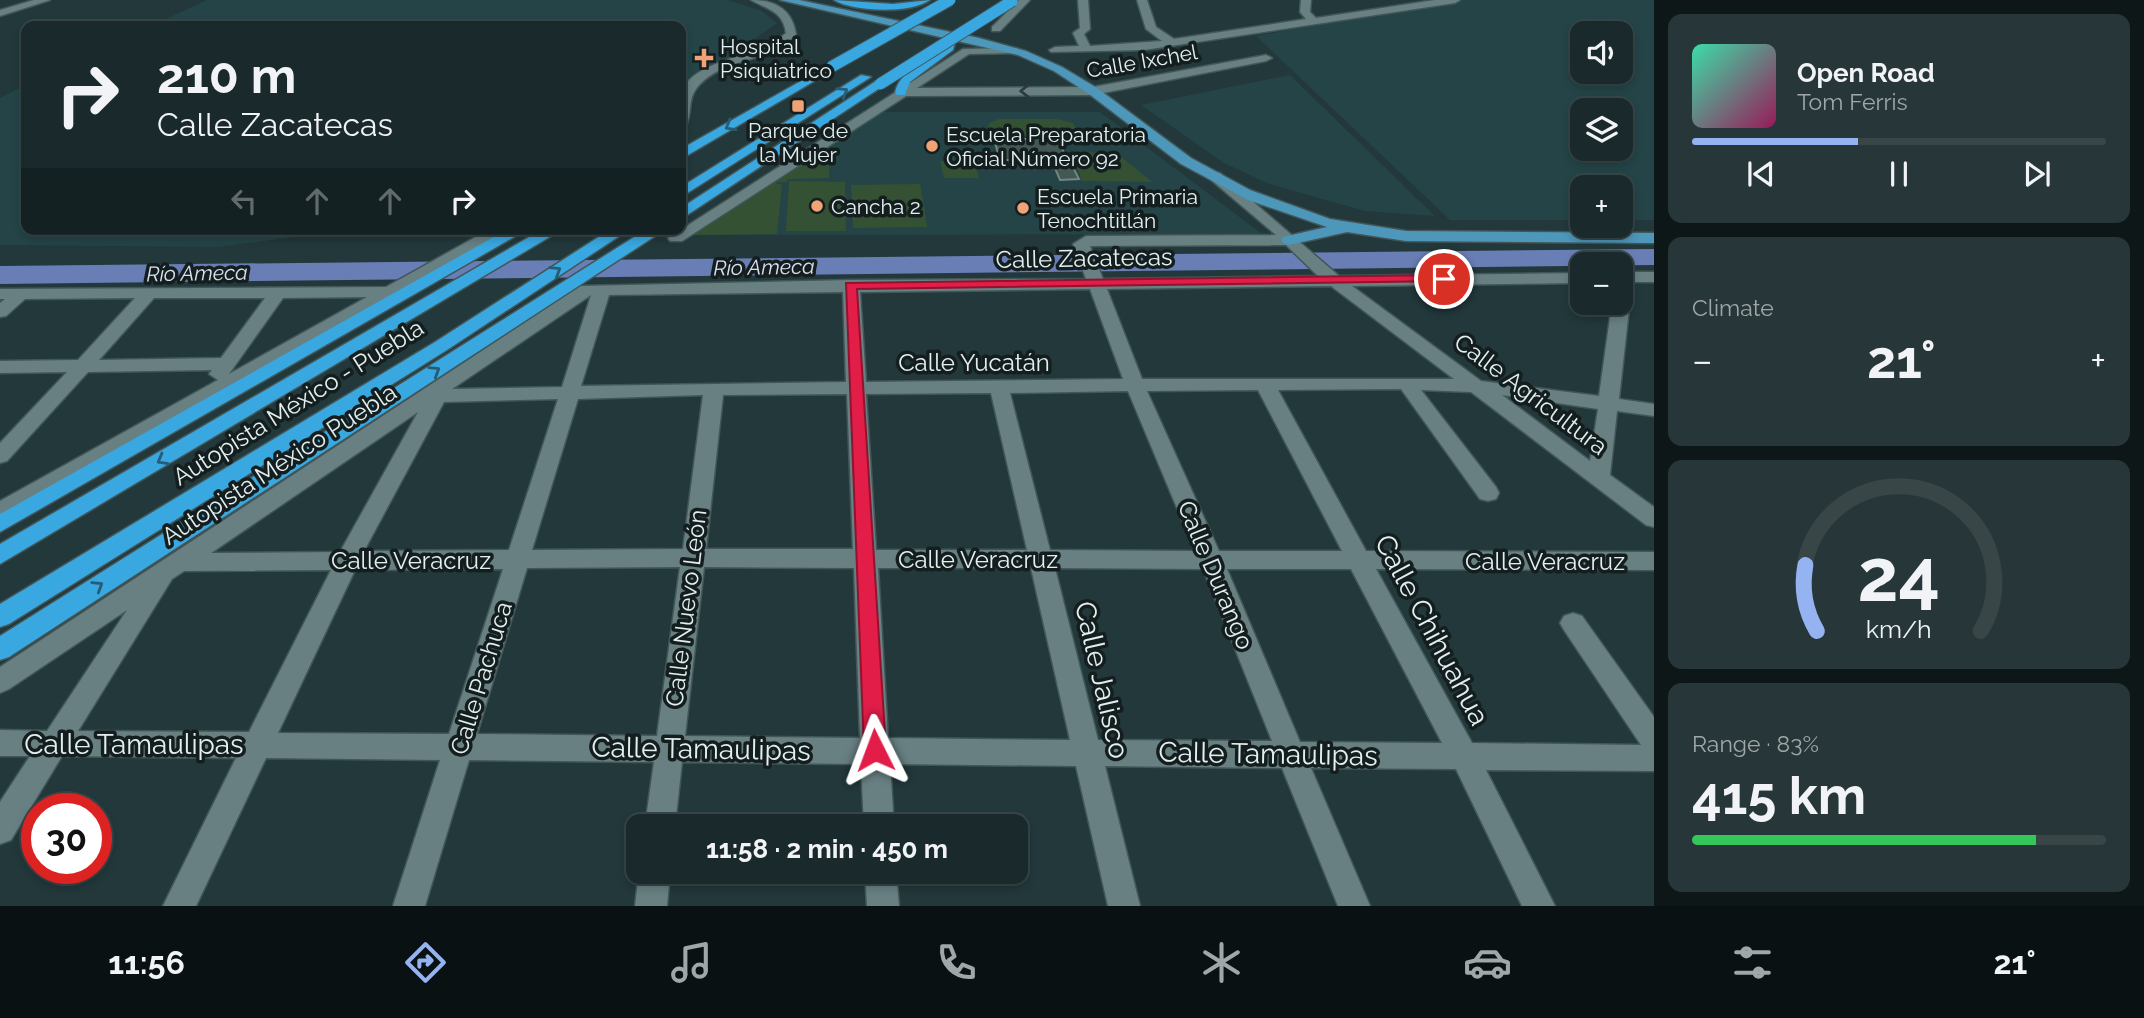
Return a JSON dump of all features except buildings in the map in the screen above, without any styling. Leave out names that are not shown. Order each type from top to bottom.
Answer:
[{"type":"highway","points":[[839,0],[899,6],[926,0]]},
{"type":"highway","points":[[714,120],[926,0]]},
{"type":"highway","points":[[686,152],[950,0]]},
{"type":"highway","points":[[686,189],[874,77],[951,39],[1012,0]]},
{"type":"highway","points":[[921,42],[954,21]]},
{"type":"highway","points":[[903,86],[949,48],[951,39]]},
{"type":"highway","points":[[686,211],[874,77]]},
{"type":"highway","points":[[0,524],[395,292],[506,235]]},
{"type":"highway","name":"Autopista México - Puebla","points":[[0,555],[545,235]]},
{"type":"highway","name":"Autopista México - Puebla","points":[[0,617],[441,346],[613,235]]},
{"type":"highway","name":"Autopista México Puebla","points":[[0,649],[649,235]]},
{"type":"main road","points":[[785,0],[1015,51],[1099,90]]},
{"type":"main road","points":[[812,0],[989,37],[1054,58],[1099,90],[1186,161],[1251,196],[1296,215],[1347,228],[1406,236],[1654,238]]},
{"type":"main road","points":[[1295,245],[1320,231],[1347,228]]},
{"type":"street","points":[[0,13],[45,0]]},
{"type":"street","points":[[686,94],[692,85],[718,68],[779,44],[790,34],[788,20],[779,9],[756,0]]},
{"type":"street","points":[[996,29],[1026,0]]},
{"type":"street","points":[[1083,0],[1085,29],[1078,33],[1086,49]]},
{"type":"street","points":[[1142,0],[1151,29],[1171,42]]},
{"type":"street","points":[[1306,0],[1305,12],[1312,21]]},
{"type":"street","points":[[1055,50],[1144,47],[1455,0]]},
{"type":"street","name":"Calle Ixchel","points":[[903,86],[1099,90],[1266,58],[1237,33]]},
{"type":"street","points":[[1076,60],[1144,47]]},
{"type":"street","points":[[686,232],[903,86],[967,51],[1015,51]]},
{"type":"street","name":"Calle Agricultura","points":[[1209,172],[1328,276],[1654,519]]},
{"type":"street","points":[[483,245],[495,235]]},
{"type":"street","points":[[676,239],[682,235]]},
{"type":"street","name":"Calle Durango","points":[[1295,245],[1086,241],[1082,247],[1135,386],[1211,560],[1354,906]]},
{"type":"street","points":[[1633,277],[1654,277]]},
{"type":"street","name":"Calle Zacatecas","points":[[594,289],[1094,278],[1570,278]]},
{"type":"street","points":[[850,285],[878,814]]},
{"type":"street","name":"Calle Pachuca","points":[[409,906],[569,393],[594,289]]},
{"type":"street","name":"Autopista México Puebla","points":[[0,681],[594,289]]},
{"type":"street","points":[[208,400],[226,364],[279,291]]},
{"type":"street","points":[[0,294],[395,292]]},
{"type":"street","points":[[0,511],[208,400],[324,329],[395,292]]},
{"type":"street","points":[[0,456],[149,293]]},
{"type":"street","points":[[0,313],[21,294]]},
{"type":"street","points":[[1599,477],[1610,404],[1618,315]]},
{"type":"street","points":[[0,367],[226,364]]},
{"type":"street","points":[[1406,383],[1488,493]]},
{"type":"street","name":"Calle Yucatán","points":[[434,396],[714,389],[1406,383],[1477,386],[1654,410]]},
{"type":"street","name":"Calle Chihuahua","points":[[1265,386],[1464,756],[1539,906]]},
{"type":"street","name":"Calle Jalisco","points":[[999,387],[1124,906]]},
{"type":"street","name":"Calle Nuevo León","points":[[661,814],[714,389]]},
{"type":"street","points":[[179,906],[348,559],[434,396]]},
{"type":"street","name":"Calle Veracruz","points":[[171,566],[348,559],[1654,561]]},
{"type":"street","points":[[0,829],[171,566]]},
{"type":"street","points":[[62,609],[79,629]]},
{"type":"street","points":[[1573,623],[1654,740]]},
{"type":"street","name":"Calle Tamaulipas","points":[[0,743],[1654,758]]},
{"type":"street","points":[[651,906],[654,884]]},
{"type":"street","points":[[882,884],[883,906]]},
{"type":"shaded area","name":"Hospital Psiquiatrico","points":[[207,0],[728,0],[762,11],[777,23],[686,87],[686,21],[162,21]]},
{"type":"shaded area","points":[[1449,0],[1654,0],[1654,220],[1633,220],[1633,175],[1570,175],[1570,220],[1450,220],[1256,36]]},
{"type":"shaded area","points":[[1290,75],[1435,216],[1365,211],[1269,184],[1224,163],[1141,105]]},
{"type":"shaded area","points":[[21,88],[21,235],[309,235],[219,247],[0,245],[0,98]]},
{"type":"shaded area","points":[[878,112],[1100,112],[1262,234],[692,235]]},
{"type":"green space","points":[[999,119],[1057,119],[1073,123],[1076,129],[1060,135],[1018,136],[988,128],[989,123]]},
{"type":"green space","points":[[830,144],[829,178],[788,179],[787,182],[777,182],[776,184],[782,184],[777,234],[692,235]]},
{"type":"green space","points":[[1108,152],[1111,156],[1119,155],[1152,182],[1082,181],[1071,153]]},
{"type":"green space","points":[[940,161],[974,161],[979,178],[944,178]]},
{"type":"green space","name":"Cancha 2","points":[[789,181],[845,182],[846,231],[786,231]]},
{"type":"green space","points":[[920,184],[924,205],[852,205],[851,185]]},
{"type":"green space","points":[[852,206],[924,206],[927,227],[853,228]]},
{"type":"waterway","name":"Río Ameca","points":[[0,275],[1654,257]]},
{"type":"place","name":"Hospital Psiquiatrico","points":[[704,58]]},
{"type":"place","name":"Parque de la Mujer","points":[[798,106]]},
{"type":"place","name":"Escuela Preparatoria Oficial Número 92","points":[[932,146]]},
{"type":"place","name":"Cancha 2","points":[[817,206]]},
{"type":"place","name":"Escuela Primaria Tenochtitlán","points":[[1023,208]]},
{"type":"route","points":[[875,750],[850,285],[1444,279]]}]
